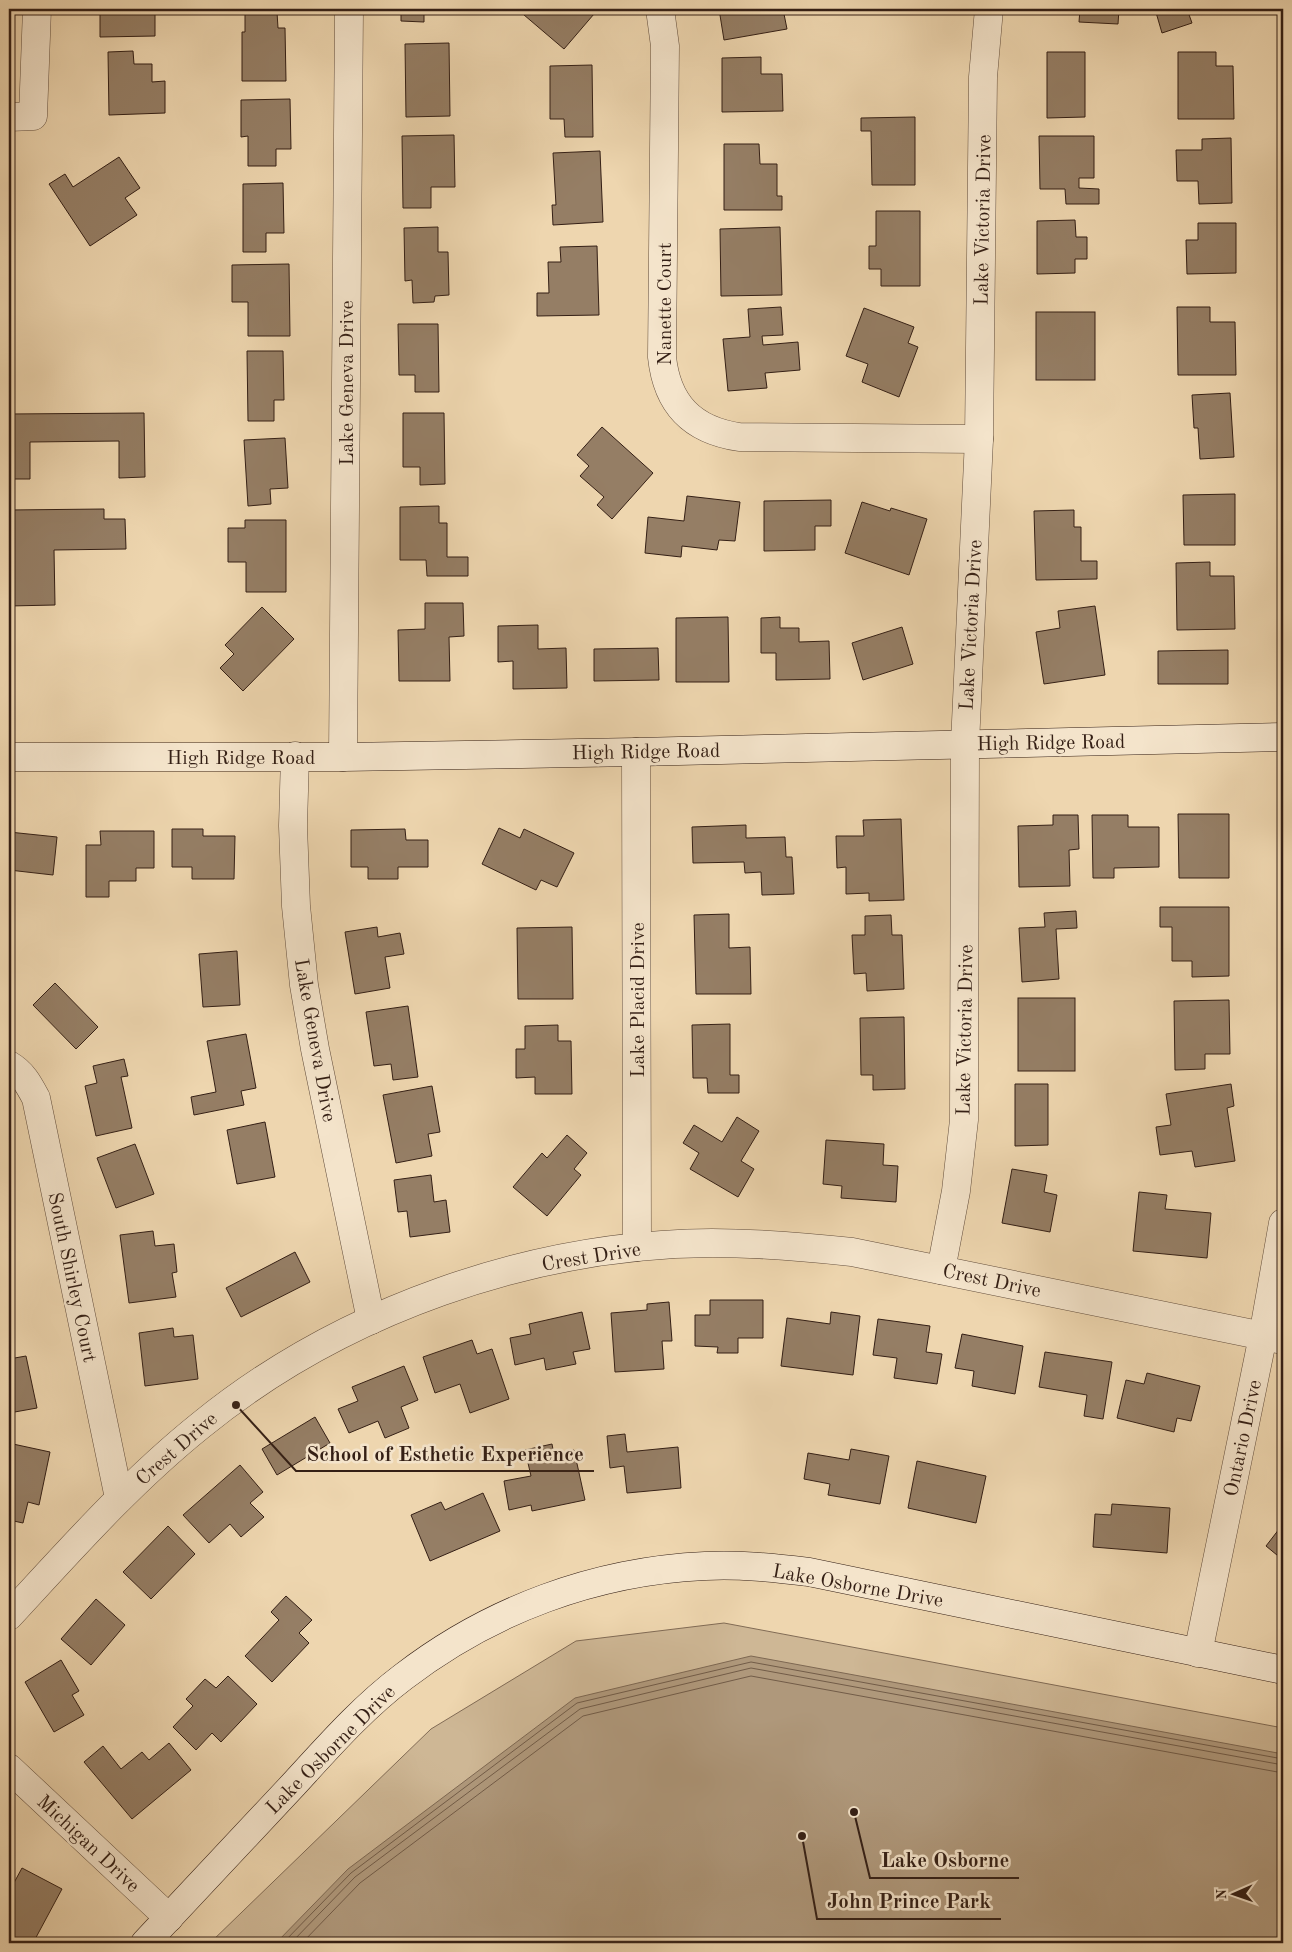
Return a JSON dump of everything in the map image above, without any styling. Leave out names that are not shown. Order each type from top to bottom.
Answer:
[{"type":"street","points":[[9,116],[33,116],[37,9]]},
{"type":"street","name":"Lake Geneva Drive","points":[[344,757],[349,9]]},
{"type":"street","name":"Nanette Court","points":[[660,9],[665,46],[662,357],[664,375],[670,393],[680,408],[703,427],[721,434],[739,437],[979,439]]},
{"type":"street","name":"Lake Victoria Drive","points":[[941,1270],[956,1191],[964,1120],[965,744],[979,439],[983,77],[989,9]]},
{"type":"street","name":"High Ridge Road","points":[[9,757],[344,757],[1283,737]]},
{"type":"street","name":"Lake Placid Drive","points":[[636,752],[637,1247]]},
{"type":"street","name":"Lake Geneva Drive","points":[[295,756],[293,826],[296,906],[304,985],[315,1049],[371,1320]]},
{"type":"street","name":"South Shirley Court","points":[[9,1065],[16,1069],[28,1082],[36,1098],[119,1498]]},
{"type":"street","name":"Ontario Drive","points":[[1198,1653],[1273,1338],[1283,1223]]},
{"type":"street","name":"Crest Drive","points":[[9,1616],[119,1498],[162,1457],[202,1423],[259,1382],[319,1346],[371,1320],[430,1296],[497,1274],[565,1258],[637,1247],[712,1243],[782,1245],[852,1252],[1273,1338]]},
{"type":"street","name":"Lake Osborne Drive","points":[[145,1943],[356,1718],[402,1677],[453,1642],[507,1613],[565,1590],[604,1579],[665,1569],[706,1566],[768,1568],[809,1572],[1283,1670]]},
{"type":"street","name":"Michigan Drive","points":[[9,1768],[169,1918]]},
{"type":"shaded area","points":[[724,1623],[1283,1728],[1283,1943],[210,1943],[431,1729],[576,1641]]},
{"type":"water","points":[[751,1656],[1283,1754],[1283,1943],[276,1943],[348,1869],[575,1698]]},
{"type":"building","points":[[100,9],[155,9],[155,36],[100,37]]},
{"type":"building","points":[[401,9],[424,9],[424,22],[401,21]]},
{"type":"building","points":[[517,9],[587,9],[594,14],[564,49]]},
{"type":"building","points":[[719,9],[759,9],[759,13],[783,9],[787,29],[724,40]]},
{"type":"building","points":[[1080,9],[1119,9],[1118,24],[1079,22]]},
{"type":"building","points":[[1155,9],[1187,9],[1192,23],[1162,33]]},
{"type":"building","points":[[245,12],[277,12],[278,28],[285,28],[286,81],[242,81],[242,32],[245,32]]},
{"type":"building","points":[[449,43],[450,116],[406,117],[405,44]]},
{"type":"building","points":[[133,51],[134,64],[152,64],[152,82],[165,81],[165,113],[109,115],[108,52]]},
{"type":"building","points":[[1047,52],[1085,52],[1085,117],[1047,118]]},
{"type":"building","points":[[1178,52],[1216,52],[1216,66],[1233,66],[1234,119],[1178,119]]},
{"type":"building","points":[[761,57],[761,74],[782,74],[783,111],[722,112],[722,58]]},
{"type":"building","points":[[592,65],[593,137],[565,137],[564,119],[550,119],[550,66]]},
{"type":"building","points":[[290,99],[291,149],[276,149],[276,166],[248,166],[248,136],[241,137],[241,100]]},
{"type":"building","points":[[915,117],[915,185],[872,185],[871,131],[861,131],[861,118]]},
{"type":"building","points":[[454,135],[455,187],[431,187],[431,208],[403,208],[402,136]]},
{"type":"building","points":[[1039,136],[1094,136],[1094,178],[1079,178],[1079,188],[1099,189],[1099,204],[1066,204],[1065,189],[1040,189]]},
{"type":"building","points":[[1231,138],[1232,203],[1199,204],[1198,181],[1177,181],[1176,150],[1202,150],[1202,139]]},
{"type":"building","points":[[724,144],[759,144],[760,164],[777,164],[777,196],[782,196],[782,210],[724,210]]},
{"type":"building","points":[[600,151],[603,222],[553,225],[552,205],[556,205],[553,153]]},
{"type":"building","points":[[119,157],[140,188],[125,198],[137,215],[90,246],[49,184],[65,174],[73,187]]},
{"type":"building","points":[[283,183],[284,233],[266,233],[266,252],[243,252],[243,184]]},
{"type":"building","points":[[876,211],[920,211],[920,286],[881,286],[881,269],[869,269],[869,246],[876,246]]},
{"type":"building","points":[[1075,220],[1076,237],[1087,237],[1087,259],[1075,259],[1075,273],[1037,274],[1037,221]]},
{"type":"building","points":[[1198,223],[1236,223],[1236,273],[1187,274],[1186,240],[1198,240]]},
{"type":"building","points":[[438,227],[438,252],[448,252],[449,295],[435,296],[434,302],[413,303],[412,280],[405,281],[404,228]]},
{"type":"building","points":[[780,227],[782,295],[721,296],[720,229]]},
{"type":"building","points":[[597,246],[599,315],[537,316],[537,293],[549,293],[548,262],[561,262],[560,247]]},
{"type":"building","points":[[289,264],[290,336],[248,336],[248,302],[232,302],[232,265]]},
{"type":"building","points":[[781,307],[783,335],[762,336],[763,345],[798,342],[800,370],[765,373],[767,388],[728,391],[723,339],[750,337],[748,309]]},
{"type":"building","points":[[1177,307],[1210,307],[1210,322],[1235,322],[1236,375],[1178,375]]},
{"type":"building","points":[[864,308],[914,327],[908,343],[918,347],[899,397],[862,382],[868,364],[846,356]]},
{"type":"building","points":[[1036,312],[1095,312],[1095,380],[1036,380]]},
{"type":"building","points":[[398,324],[438,324],[439,392],[415,392],[415,375],[399,375]]},
{"type":"building","points":[[247,351],[283,351],[284,400],[274,400],[274,421],[248,421]]},
{"type":"building","points":[[1230,393],[1234,457],[1200,459],[1198,428],[1194,428],[1192,395]]},
{"type":"building","points":[[144,413],[145,477],[119,478],[119,441],[30,442],[30,479],[9,479],[9,414]]},
{"type":"building","points":[[403,413],[444,413],[445,484],[420,485],[420,467],[403,467]]},
{"type":"building","points":[[602,427],[653,473],[612,519],[597,505],[604,497],[580,476],[589,466],[577,455]]},
{"type":"building","points":[[285,438],[288,488],[270,489],[271,504],[248,506],[244,440]]},
{"type":"building","points":[[1235,494],[1235,545],[1184,545],[1183,495]]},
{"type":"building","points":[[687,496],[740,502],[735,541],[719,540],[717,550],[682,546],[681,557],[645,553],[648,517],[684,521]]},
{"type":"building","points":[[831,500],[831,526],[815,526],[815,550],[764,551],[764,501]]},
{"type":"building","points":[[862,502],[890,511],[891,508],[927,519],[909,575],[845,553]]},
{"type":"building","points":[[439,506],[439,523],[447,523],[447,557],[468,557],[468,576],[427,576],[426,560],[400,560],[400,507]]},
{"type":"building","points":[[104,509],[104,519],[125,519],[126,549],[54,550],[55,605],[9,606],[9,510]]},
{"type":"building","points":[[1074,510],[1074,527],[1081,527],[1081,561],[1097,561],[1097,579],[1036,580],[1034,511]]},
{"type":"building","points":[[245,520],[286,520],[286,592],[246,592],[246,562],[228,562],[228,528],[245,528]]},
{"type":"building","points":[[1210,562],[1210,576],[1234,576],[1235,629],[1177,630],[1176,563]]},
{"type":"building","points":[[425,603],[463,603],[464,636],[449,637],[450,681],[399,681],[398,630],[425,629]]},
{"type":"building","points":[[1095,606],[1105,675],[1044,684],[1036,632],[1060,628],[1058,611]]},
{"type":"building","points":[[262,607],[294,639],[243,691],[220,668],[234,654],[225,645]]},
{"type":"building","points":[[728,617],[729,682],[676,682],[676,618]]},
{"type":"building","points":[[780,617],[780,628],[799,628],[799,642],[829,641],[830,679],[776,680],[776,653],[761,653],[761,618]]},
{"type":"building","points":[[538,625],[538,649],[566,648],[567,688],[513,689],[513,661],[498,662],[498,626]]},
{"type":"building","points":[[902,627],[913,664],[863,680],[852,643]]},
{"type":"building","points":[[658,648],[659,680],[594,681],[594,649]]},
{"type":"building","points":[[1228,650],[1228,684],[1158,684],[1158,651]]},
{"type":"building","points":[[1178,814],[1229,814],[1229,878],[1179,878]]},
{"type":"building","points":[[1053,815],[1078,815],[1079,849],[1069,850],[1070,886],[1019,887],[1018,826],[1053,825]]},
{"type":"building","points":[[1092,815],[1128,815],[1128,827],[1159,827],[1159,867],[1114,868],[1114,878],[1093,878]]},
{"type":"building","points":[[901,819],[904,900],[869,901],[869,893],[846,894],[846,867],[837,868],[836,836],[864,836],[863,820]]},
{"type":"building","points":[[746,825],[746,838],[785,837],[786,857],[792,857],[794,894],[762,895],[761,872],[745,873],[744,862],[693,863],[692,827]]},
{"type":"building","points":[[499,828],[520,838],[524,829],[574,853],[557,887],[541,880],[536,890],[482,864]]},
{"type":"building","points":[[172,829],[203,829],[203,836],[235,836],[234,879],[192,879],[192,867],[172,867]]},
{"type":"building","points":[[405,829],[406,840],[428,840],[428,867],[398,867],[398,879],[368,879],[368,867],[351,867],[351,830]]},
{"type":"building","points":[[100,831],[154,831],[154,868],[136,868],[136,881],[109,881],[109,897],[86,897],[86,845],[101,845]]},
{"type":"building","points":[[9,832],[57,837],[53,875],[9,870]]},
{"type":"building","points":[[1160,907],[1229,907],[1229,976],[1192,977],[1192,961],[1172,961],[1172,927],[1160,927]]},
{"type":"building","points":[[1076,911],[1077,928],[1056,929],[1059,979],[1022,982],[1019,928],[1045,927],[1044,913]]},
{"type":"building","points":[[729,914],[729,948],[750,947],[751,994],[696,994],[694,915]]},
{"type":"building","points":[[891,915],[892,935],[902,935],[904,989],[867,991],[866,973],[854,974],[852,935],[865,935],[865,916]]},
{"type":"building","points":[[377,927],[378,937],[400,933],[404,954],[385,957],[390,988],[355,994],[345,932]]},
{"type":"building","points":[[572,927],[573,999],[518,999],[517,928]]},
{"type":"building","points":[[237,951],[240,1005],[203,1007],[199,954]]},
{"type":"building","points":[[9,970],[14,970],[11,1008],[9,1007]]},
{"type":"building","points":[[55,983],[98,1027],[76,1049],[33,1005]]},
{"type":"building","points":[[1018,998],[1075,998],[1075,1071],[1018,1071]]},
{"type":"building","points":[[1229,1000],[1230,1054],[1205,1054],[1205,1069],[1175,1070],[1174,1001]]},
{"type":"building","points":[[408,1006],[418,1077],[393,1080],[391,1064],[374,1066],[366,1012]]},
{"type":"building","points":[[904,1017],[905,1089],[873,1090],[873,1075],[861,1075],[860,1018]]},
{"type":"building","points":[[730,1024],[730,1075],[739,1075],[739,1093],[708,1093],[707,1078],[693,1078],[692,1025]]},
{"type":"building","points":[[558,1025],[558,1041],[571,1041],[572,1094],[535,1094],[535,1077],[516,1078],[516,1049],[525,1049],[525,1026]]},
{"type":"building","points":[[246,1034],[256,1088],[241,1091],[244,1105],[194,1115],[191,1097],[216,1092],[207,1041]]},
{"type":"building","points":[[124,1059],[128,1076],[121,1077],[132,1128],[96,1136],[85,1086],[97,1083],[93,1066]]},
{"type":"building","points":[[1015,1084],[1048,1084],[1048,1145],[1015,1146]]},
{"type":"building","points":[[1231,1084],[1234,1106],[1227,1108],[1235,1161],[1195,1167],[1192,1151],[1160,1155],[1156,1127],[1171,1125],[1166,1094]]},
{"type":"building","points":[[432,1086],[440,1132],[428,1134],[432,1156],[396,1163],[383,1095]]},
{"type":"building","points":[[737,1117],[759,1131],[741,1161],[754,1169],[738,1197],[690,1169],[699,1153],[683,1143],[694,1125],[722,1142]]},
{"type":"building","points":[[265,1122],[275,1177],[237,1184],[227,1130]]},
{"type":"building","points":[[567,1135],[587,1153],[574,1169],[581,1175],[547,1216],[513,1187],[542,1153],[547,1158]]},
{"type":"building","points":[[826,1140],[884,1144],[883,1165],[898,1166],[896,1202],[841,1198],[842,1186],[823,1184]]},
{"type":"building","points":[[135,1144],[154,1194],[116,1208],[97,1158]]},
{"type":"building","points":[[1012,1169],[1047,1175],[1044,1192],[1057,1195],[1050,1232],[1002,1223]]},
{"type":"building","points":[[431,1175],[434,1202],[446,1200],[450,1232],[410,1237],[407,1211],[398,1212],[394,1180]]},
{"type":"building","points":[[1139,1192],[1167,1195],[1165,1209],[1211,1213],[1207,1258],[1133,1251]]},
{"type":"building","points":[[153,1231],[155,1246],[174,1244],[177,1272],[172,1273],[176,1297],[129,1303],[120,1235]]},
{"type":"building","points":[[295,1252],[310,1282],[241,1317],[226,1288]]},
{"type":"building","points":[[710,1300],[763,1300],[763,1338],[738,1338],[738,1353],[717,1353],[718,1347],[695,1346],[695,1315],[710,1315]]},
{"type":"building","points":[[669,1302],[672,1341],[662,1341],[664,1369],[615,1372],[611,1313],[647,1310],[647,1304]]},
{"type":"building","points":[[582,1312],[590,1349],[573,1352],[576,1364],[546,1370],[544,1358],[515,1365],[510,1338],[531,1334],[529,1324]]},
{"type":"building","points":[[831,1312],[860,1316],[853,1375],[781,1366],[787,1318],[830,1324]]},
{"type":"building","points":[[878,1319],[930,1326],[926,1352],[942,1354],[937,1384],[894,1378],[897,1358],[873,1355]]},
{"type":"building","points":[[173,1328],[174,1337],[193,1335],[198,1379],[145,1386],[139,1333]]},
{"type":"building","points":[[962,1334],[1023,1346],[1015,1394],[972,1386],[974,1371],[955,1368]]},
{"type":"building","points":[[472,1340],[477,1354],[492,1349],[509,1399],[470,1413],[460,1384],[435,1393],[423,1357]]},
{"type":"building","points":[[1045,1352],[1112,1362],[1103,1419],[1084,1416],[1087,1395],[1039,1387]]},
{"type":"building","points":[[26,1356],[37,1408],[9,1413],[9,1359]]},
{"type":"building","points":[[404,1366],[418,1400],[401,1407],[409,1428],[385,1438],[378,1421],[349,1433],[338,1409],[358,1401],[352,1387]]},
{"type":"building","points":[[1147,1373],[1200,1386],[1191,1421],[1177,1418],[1174,1432],[1117,1418],[1126,1380],[1144,1384]]},
{"type":"building","points":[[315,1417],[330,1443],[277,1475],[262,1449]]},
{"type":"building","points":[[625,1434],[627,1452],[678,1447],[681,1488],[627,1493],[624,1466],[610,1468],[607,1436]]},
{"type":"building","points":[[13,1444],[50,1452],[39,1505],[28,1502],[23,1523],[9,1520],[9,1460]]},
{"type":"building","points":[[552,1444],[554,1455],[574,1450],[585,1500],[532,1511],[531,1505],[509,1510],[504,1481],[531,1476],[525,1450]]},
{"type":"building","points":[[851,1449],[889,1456],[880,1504],[828,1495],[830,1484],[804,1479],[808,1453],[849,1460]]},
{"type":"building","points":[[917,1461],[986,1476],[976,1523],[908,1508]]},
{"type":"building","points":[[240,1465],[263,1492],[250,1503],[264,1517],[241,1537],[230,1524],[209,1543],[183,1515]]},
{"type":"building","points":[[483,1493],[500,1531],[430,1561],[411,1515],[441,1502],[445,1510]]},
{"type":"building","points":[[1112,1504],[1170,1508],[1167,1553],[1093,1547],[1095,1514],[1111,1515]]},
{"type":"building","points":[[1283,1524],[1283,1560],[1266,1546]]},
{"type":"building","points":[[168,1526],[195,1554],[151,1599],[123,1572]]},
{"type":"building","points":[[286,1596],[312,1620],[299,1633],[309,1643],[272,1682],[245,1656],[279,1620],[271,1612]]},
{"type":"building","points":[[96,1599],[125,1625],[91,1665],[61,1639]]},
{"type":"building","points":[[61,1660],[79,1691],[72,1695],[84,1715],[54,1732],[25,1682]]},
{"type":"building","points":[[228,1676],[257,1704],[221,1742],[212,1733],[196,1750],[173,1727],[193,1706],[186,1699],[205,1679],[216,1688]]},
{"type":"building","points":[[169,1743],[191,1770],[132,1819],[84,1762],[103,1746],[121,1769],[142,1752],[149,1760]]},
{"type":"building","points":[[22,1868],[62,1889],[33,1943],[13,1943],[9,1941],[9,1892]]},
{"type":"place","name":"School of Esthetic Experience","points":[[236,1405]]},
{"type":"place","name":"Lake Osborne","points":[[854,1812]]},
{"type":"place","name":"John Prince Park","points":[[802,1836]]}]
